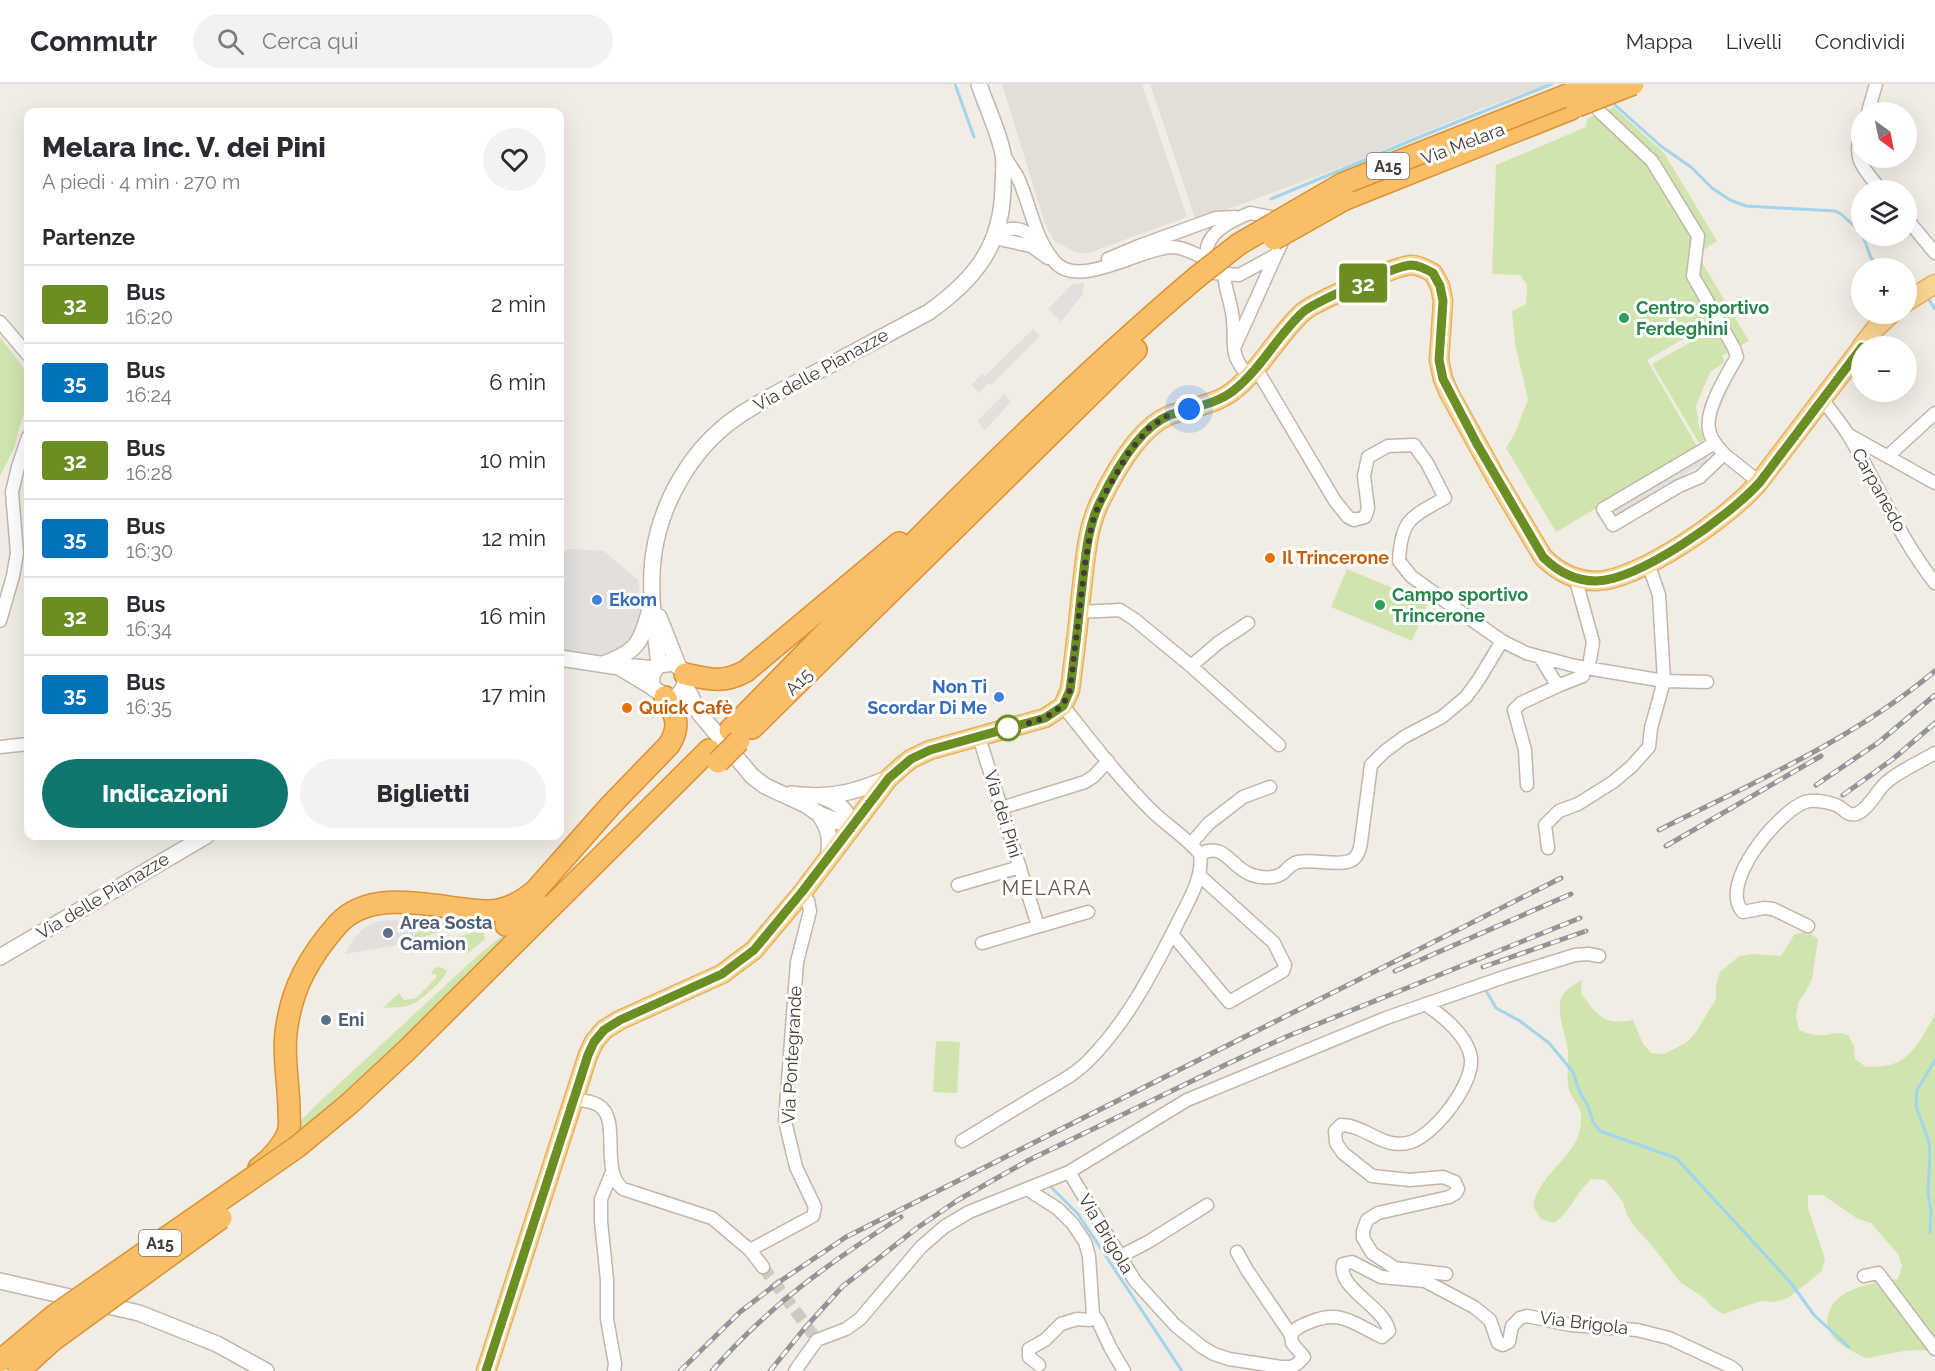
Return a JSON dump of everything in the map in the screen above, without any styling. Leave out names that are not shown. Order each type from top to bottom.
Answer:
[{"type":"highway","name":"A15","points":[[1203,274],[1248,253],[1346,199],[1633,84]]},
{"type":"highway","name":"A15","points":[[19,1371],[53,1340],[326,1133],[420,1055],[713,756],[1203,274],[1239,244],[1342,184],[1593,89]]},
{"type":"highway","name":"A15","points":[[735,735],[974,483],[1156,320]]},
{"type":"highway","points":[[197,1217],[222,1194],[273,1156],[289,1129],[285,1036],[294,992],[320,947],[340,923],[367,906],[398,902],[488,911],[514,905],[525,899],[536,890],[676,735],[674,684],[735,677],[746,670],[856,577],[974,483]]},
{"type":"highway","name":"A15","points":[[0,1360],[55,1316],[297,1147],[326,1133],[349,1104],[406,1051],[630,830],[713,756]]},
{"type":"highway","points":[[506,925],[534,911],[600,849],[630,830]]},
{"type":"main road","points":[[486,1371],[594,1042],[604,1030],[620,1020],[722,974],[754,950],[828,859],[889,778],[911,759],[930,750],[1045,718],[1063,706],[1070,690],[1092,523],[1103,495],[1134,446],[1151,426],[1169,415],[1210,403],[1231,393],[1252,373],[1288,327],[1305,310],[1386,273],[1412,265],[1433,273],[1440,286],[1443,301],[1439,360],[1449,393],[1543,557],[1564,574],[1597,581],[1617,578],[1648,563],[1693,538],[1741,502],[1760,482],[1851,361]]},
{"type":"main road","points":[[1917,295],[1935,284]]},
{"type":"main road","points":[[1870,336],[1881,324]]},
{"type":"street","points":[[979,84],[1004,155],[1018,178],[1045,249]]},
{"type":"street","name":"Via Melara","points":[[1240,217],[1250,213],[1271,217],[1296,215],[1370,180],[1593,89],[1617,84]]},
{"type":"street","points":[[1872,102],[1876,84]]},
{"type":"street","points":[[1593,89],[1599,111],[1652,161],[1698,236],[1693,276],[1737,357],[1712,408],[1708,419],[1708,429],[1724,454],[1760,482]]},
{"type":"street","name":"Via delle Pianazze","points":[[652,600],[674,684],[652,678],[657,667],[652,600],[654,552],[661,522],[677,485],[703,448],[736,418],[765,400],[929,312],[954,294],[971,277],[985,258],[995,236],[1003,204],[1004,155]]},
{"type":"street","points":[[1864,168],[1873,180]]},
{"type":"street","name":"Via Melara","points":[[1233,350],[1282,242],[1298,221],[1312,209]]},
{"type":"street","points":[[1203,274],[1208,246],[1216,232],[1240,217]]},
{"type":"street","points":[[1084,270],[1139,246],[1216,218],[1240,217]]},
{"type":"street","points":[[1271,217],[1282,242]]},
{"type":"street","points":[[995,236],[1006,229],[1022,229],[1032,235],[1056,263]]},
{"type":"street","points":[[1917,231],[1935,253]]},
{"type":"street","points":[[995,236],[1031,246],[1068,270],[1114,265],[1172,247],[1193,252],[1203,274]]},
{"type":"street","points":[[1203,274],[1239,275],[1276,255]]},
{"type":"street","points":[[1224,274],[1225,289],[1233,320],[1233,350],[1236,359],[1252,373],[1335,501],[1348,517],[1354,520],[1365,518],[1368,508],[1364,476],[1368,458],[1389,446],[1414,445],[1427,464],[1445,498],[1414,515],[1404,528],[1399,561],[1411,576],[1502,641],[1526,653],[1575,666],[1664,681],[1707,682]]},
{"type":"street","points":[[0,322],[24,350]]},
{"type":"street","name":"Carpanedo","points":[[1822,399],[1849,435],[1923,568],[1935,583]]},
{"type":"street","points":[[1888,456],[1935,413]]},
{"type":"street","points":[[1849,435],[1935,483]]},
{"type":"street","points":[[1715,443],[1604,509],[1613,525],[1679,486],[1700,477],[1724,454]]},
{"type":"street","points":[[0,621],[5,584],[17,553],[12,492],[24,448]]},
{"type":"street","points":[[1548,848],[1545,825],[1559,812],[1578,804],[1613,782],[1649,747],[1651,728],[1664,681],[1659,594],[1648,563]]},
{"type":"street","points":[[1575,577],[1593,642],[1590,660]]},
{"type":"street","name":"Via delle Pianazze","points":[[603,664],[633,649],[644,633],[652,600]]},
{"type":"street","points":[[1079,612],[1120,610],[1191,666],[1279,745]]},
{"type":"street","points":[[1191,666],[1218,643],[1248,623]]},
{"type":"street","points":[[1196,849],[1219,851],[1249,874],[1260,877],[1274,877],[1294,863],[1308,860],[1349,862],[1359,853],[1371,765],[1404,737],[1442,717],[1466,697],[1502,641]]},
{"type":"street","points":[[1540,657],[1554,680],[1560,685]]},
{"type":"street","points":[[564,659],[603,664],[674,684]]},
{"type":"street","points":[[619,668],[657,667],[668,662],[674,684],[685,707],[700,714],[752,776],[765,786],[819,814],[852,827]]},
{"type":"street","points":[[1527,785],[1525,750],[1514,710],[1521,703],[1583,676]]},
{"type":"street","points":[[962,1141],[1062,1080],[1088,1061],[1121,1023],[1157,963],[1202,865],[1196,849],[1153,812],[1063,706]]},
{"type":"street","name":"Via dei Pini","points":[[979,737],[1038,926]]},
{"type":"street","points":[[0,747],[24,744]]},
{"type":"street","points":[[1808,926],[1773,909],[1764,908],[1743,912],[1739,908],[1736,898],[1738,885],[1744,867],[1753,853],[1774,825],[1804,802],[1812,800],[1838,805],[1845,813],[1855,814],[1862,810],[1888,780],[1935,753]]},
{"type":"street","points":[[1001,808],[1085,782],[1095,776],[1108,761]]},
{"type":"street","points":[[779,793],[823,797],[847,793],[889,778]]},
{"type":"street","points":[[1196,849],[1208,824],[1243,797],[1270,787]]},
{"type":"street","points":[[823,797],[844,808],[852,827]]},
{"type":"street","points":[[819,814],[831,841],[828,859]]},
{"type":"street","name":"Via delle Pianazze","points":[[0,957],[199,840]]},
{"type":"street","points":[[958,885],[1020,867]]},
{"type":"street","points":[[1172,934],[1229,1002],[1282,971],[1285,965],[1274,943],[1199,875]]},
{"type":"street","name":"Via Pontegrande","points":[[750,1250],[813,1216],[815,1207],[796,1167],[784,1121],[797,962],[810,911],[808,901],[802,892]]},
{"type":"street","points":[[982,943],[1088,912]]},
{"type":"street","points":[[795,1371],[817,1340],[846,1329],[860,1319],[921,1247],[944,1227],[969,1212],[1069,1172],[1187,1100],[1386,1018],[1575,955],[1599,956]]},
{"type":"street","points":[[1425,1004],[1445,1017],[1465,1043],[1471,1058],[1470,1074],[1449,1111],[1431,1132],[1411,1142],[1396,1144],[1382,1142],[1350,1125],[1341,1125],[1335,1131],[1335,1137],[1343,1153],[1371,1176],[1410,1180],[1443,1177],[1455,1182],[1458,1189],[1449,1197],[1440,1201],[1378,1213],[1367,1220],[1363,1231],[1363,1238],[1372,1253],[1395,1268],[1446,1274]]},
{"type":"street","points":[[575,1099],[598,1105],[607,1114],[612,1172],[622,1189],[712,1218],[750,1250],[763,1267]]},
{"type":"street","points":[[612,1172],[601,1199],[600,1221],[607,1280],[607,1319],[615,1364],[614,1371]]},
{"type":"street","name":"Via Brigola","points":[[1069,1172],[1135,1281],[1175,1325],[1214,1354],[1229,1359],[1260,1365],[1291,1367],[1298,1364],[1304,1357],[1292,1343],[1290,1335],[1295,1329],[1323,1317],[1346,1318],[1382,1336],[1387,1334],[1389,1328],[1384,1319],[1342,1274],[1343,1264],[1352,1262],[1381,1277],[1425,1281],[1474,1307],[1490,1320],[1498,1342],[1503,1345],[1509,1342],[1512,1326],[1520,1318],[1527,1316],[1571,1325],[1637,1330],[1669,1338],[1736,1371]]},
{"type":"street","name":"Via Brigola","points":[[1027,1189],[1058,1209],[1073,1224],[1085,1242],[1090,1263],[1093,1315],[1124,1371]]},
{"type":"street","points":[[1119,1257],[1148,1242],[1207,1205]]},
{"type":"street","points":[[1237,1252],[1290,1335]]},
{"type":"street","points":[[1864,1276],[1878,1273],[1935,1349]]},
{"type":"street","points":[[0,1281],[139,1312],[218,1344],[266,1371]]},
{"type":"street","points":[[1039,1365],[1029,1357],[1029,1349],[1045,1340],[1061,1324],[1077,1319],[1090,1320],[1093,1315]]},
{"type":"street","points":[[1214,1354],[1238,1371]]},
{"type":"shaded area","points":[[1002,84],[1142,84],[1187,217],[1089,253],[1078,253],[1055,242],[1045,224]]},
{"type":"shaded area","points":[[1150,84],[1550,84],[1483,108],[1344,166],[1196,221]]},
{"type":"shaded area","points":[[1084,283],[1083,294],[1061,322],[1048,309],[1072,284]]},
{"type":"shaded area","points":[[1033,329],[1040,336],[991,385],[989,383],[979,393],[971,385],[982,374],[985,376]]},
{"type":"shaded area","points":[[1004,394],[1011,402],[985,430],[977,421]]},
{"type":"shaded area","points":[[1708,451],[1706,462],[1650,494],[1650,500],[1615,520],[1614,506]]},
{"type":"shaded area","points":[[572,549],[604,551],[638,580],[643,613],[634,644],[605,660],[564,652],[564,551]]},
{"type":"shaded area","name":"Area Sosta Camion","points":[[387,920],[428,922],[408,942],[403,944],[345,954],[354,938],[364,928],[375,922]]},
{"type":"green space","name":"Centro sportivo Ferdeghini","points":[[1614,107],[1664,153],[1717,241],[1697,254],[1749,341],[1722,356],[1725,362],[1710,372],[1696,406],[1704,440],[1699,443],[1652,364],[1707,333],[1713,342],[1705,326],[1647,360],[1698,448],[1556,532],[1506,448],[1515,433],[1528,400],[1515,343],[1512,311],[1526,304],[1527,285],[1520,275],[1492,274],[1496,165],[1586,127],[1587,119]]},
{"type":"green space","points":[[0,337],[24,369],[24,414],[15,446],[0,476]]},
{"type":"green space","name":"Campo sportivo Trincerone","points":[[1347,569],[1428,603],[1412,641],[1331,607]]},
{"type":"green space","points":[[428,922],[451,928],[408,942]]},
{"type":"green space","points":[[514,926],[517,929],[408,1035],[294,1136],[296,1126],[314,1107],[477,956]]},
{"type":"green space","points":[[1807,931],[1818,939],[1812,979],[1798,1003],[1796,1016],[1799,1030],[1817,1035],[1838,1033],[1848,1035],[1854,1046],[1855,1059],[1866,1067],[1883,1066],[1897,1062],[1911,1052],[1935,1014],[1935,1352],[1908,1350],[1865,1358],[1833,1337],[1827,1320],[1837,1300],[1861,1286],[1898,1279],[1902,1266],[1898,1254],[1871,1223],[1858,1219],[1823,1195],[1808,1195],[1808,1208],[1825,1259],[1821,1272],[1788,1298],[1775,1302],[1761,1301],[1723,1314],[1680,1282],[1635,1227],[1627,1215],[1623,1202],[1605,1180],[1591,1179],[1565,1213],[1554,1223],[1541,1219],[1533,1206],[1537,1193],[1576,1141],[1580,1129],[1581,1115],[1568,1086],[1568,1053],[1560,1011],[1561,998],[1565,992],[1582,980],[1581,993],[1597,1013],[1608,1020],[1633,1020],[1643,1044],[1651,1053],[1664,1054],[1687,1042],[1696,1032],[1716,999],[1716,985],[1720,972],[1739,956],[1753,954],[1781,956],[1794,935]]},
{"type":"green space","points":[[474,932],[483,933],[484,940],[467,954],[458,950],[454,938]]},
{"type":"green space","points":[[434,968],[447,970],[446,974],[422,998],[410,1005],[383,1008],[399,993],[404,1000],[416,998],[436,978],[437,975],[431,974]]},
{"type":"green space","points":[[936,1041],[960,1042],[957,1093],[933,1092]]},
{"type":"waterway","points":[[955,84],[974,137]]},
{"type":"waterway","points":[[1271,199],[1552,84]]},
{"type":"waterway","points":[[1615,105],[1662,147],[1691,167],[1712,188],[1730,200],[1746,206],[1835,211],[1851,223]]},
{"type":"waterway","points":[[1867,246],[1871,258]]},
{"type":"waterway","points":[[1929,300],[1935,309]]},
{"type":"waterway","points":[[1484,987],[1496,1008],[1520,1021],[1549,1043],[1573,1072],[1593,1122],[1600,1131],[1676,1158],[1791,1283],[1814,1315],[1849,1347]]},
{"type":"waterway","points":[[1930,1233],[1929,1142],[1916,1106],[1917,1090],[1935,1060]]},
{"type":"waterway","points":[[1052,1188],[1078,1214],[1182,1371]]},
{"type":"tunnel","points":[[763,1267],[817,1340]]},
{"type":"railway","points":[[1659,830],[1837,739],[1871,718],[1935,671]]},
{"type":"railway","points":[[1816,785],[1879,742],[1935,695]]},
{"type":"railway","points":[[1843,795],[1893,759],[1935,723]]},
{"type":"railway","points":[[1666,846],[1821,756]]},
{"type":"railway","points":[[680,1371],[740,1312],[779,1282],[846,1237],[1561,878]]},
{"type":"railway","points":[[1395,971],[1571,894]]},
{"type":"railway","points":[[770,1371],[842,1287],[917,1228],[958,1200],[1029,1160],[1288,1036],[1580,918]]},
{"type":"railway","points":[[1483,967],[1586,931]]},
{"type":"railway","points":[[712,1371],[777,1306],[825,1268],[901,1217]]},
{"type":"bus line","name":"32","points":[[486,1371],[594,1042],[604,1030],[620,1020],[705,983],[738,964],[754,950],[783,917],[889,778],[911,759],[930,750],[1045,718],[1063,706],[1070,690],[1092,523],[1112,479],[1129,452],[1151,426],[1169,415],[1210,403],[1231,393],[1249,377],[1288,327],[1305,310],[1325,299],[1412,265],[1433,273],[1440,286],[1443,301],[1439,360],[1449,393],[1543,557],[1564,574],[1597,581],[1617,578],[1635,570],[1693,538],[1741,502],[1760,482],[1851,362]]},
{"type":"place","name":"Centro sportivo Ferdeghini","points":[[1624,318]]},
{"type":"place","name":"Il Trincerone","points":[[1270,558]]},
{"type":"place","name":"Ekom","points":[[597,600]]},
{"type":"place","name":"Campo sportivo Trincerone","points":[[1380,605]]},
{"type":"place","name":"Non Ti Scordar Di Me","points":[[999,697]]},
{"type":"place","name":"Quick Cafè","points":[[627,708]]},
{"type":"place","name":"Area Sosta Camion","points":[[388,933]]},
{"type":"place","name":"Eni","points":[[326,1020]]},
{"type":"district","name":"MELARA","points":[[1047,888]]},
{"type":"route","points":[[1008,728],[1045,718],[1055,713],[1067,699],[1085,564],[1092,523],[1099,504],[1129,452],[1151,426],[1169,415],[1189,409]]}]
